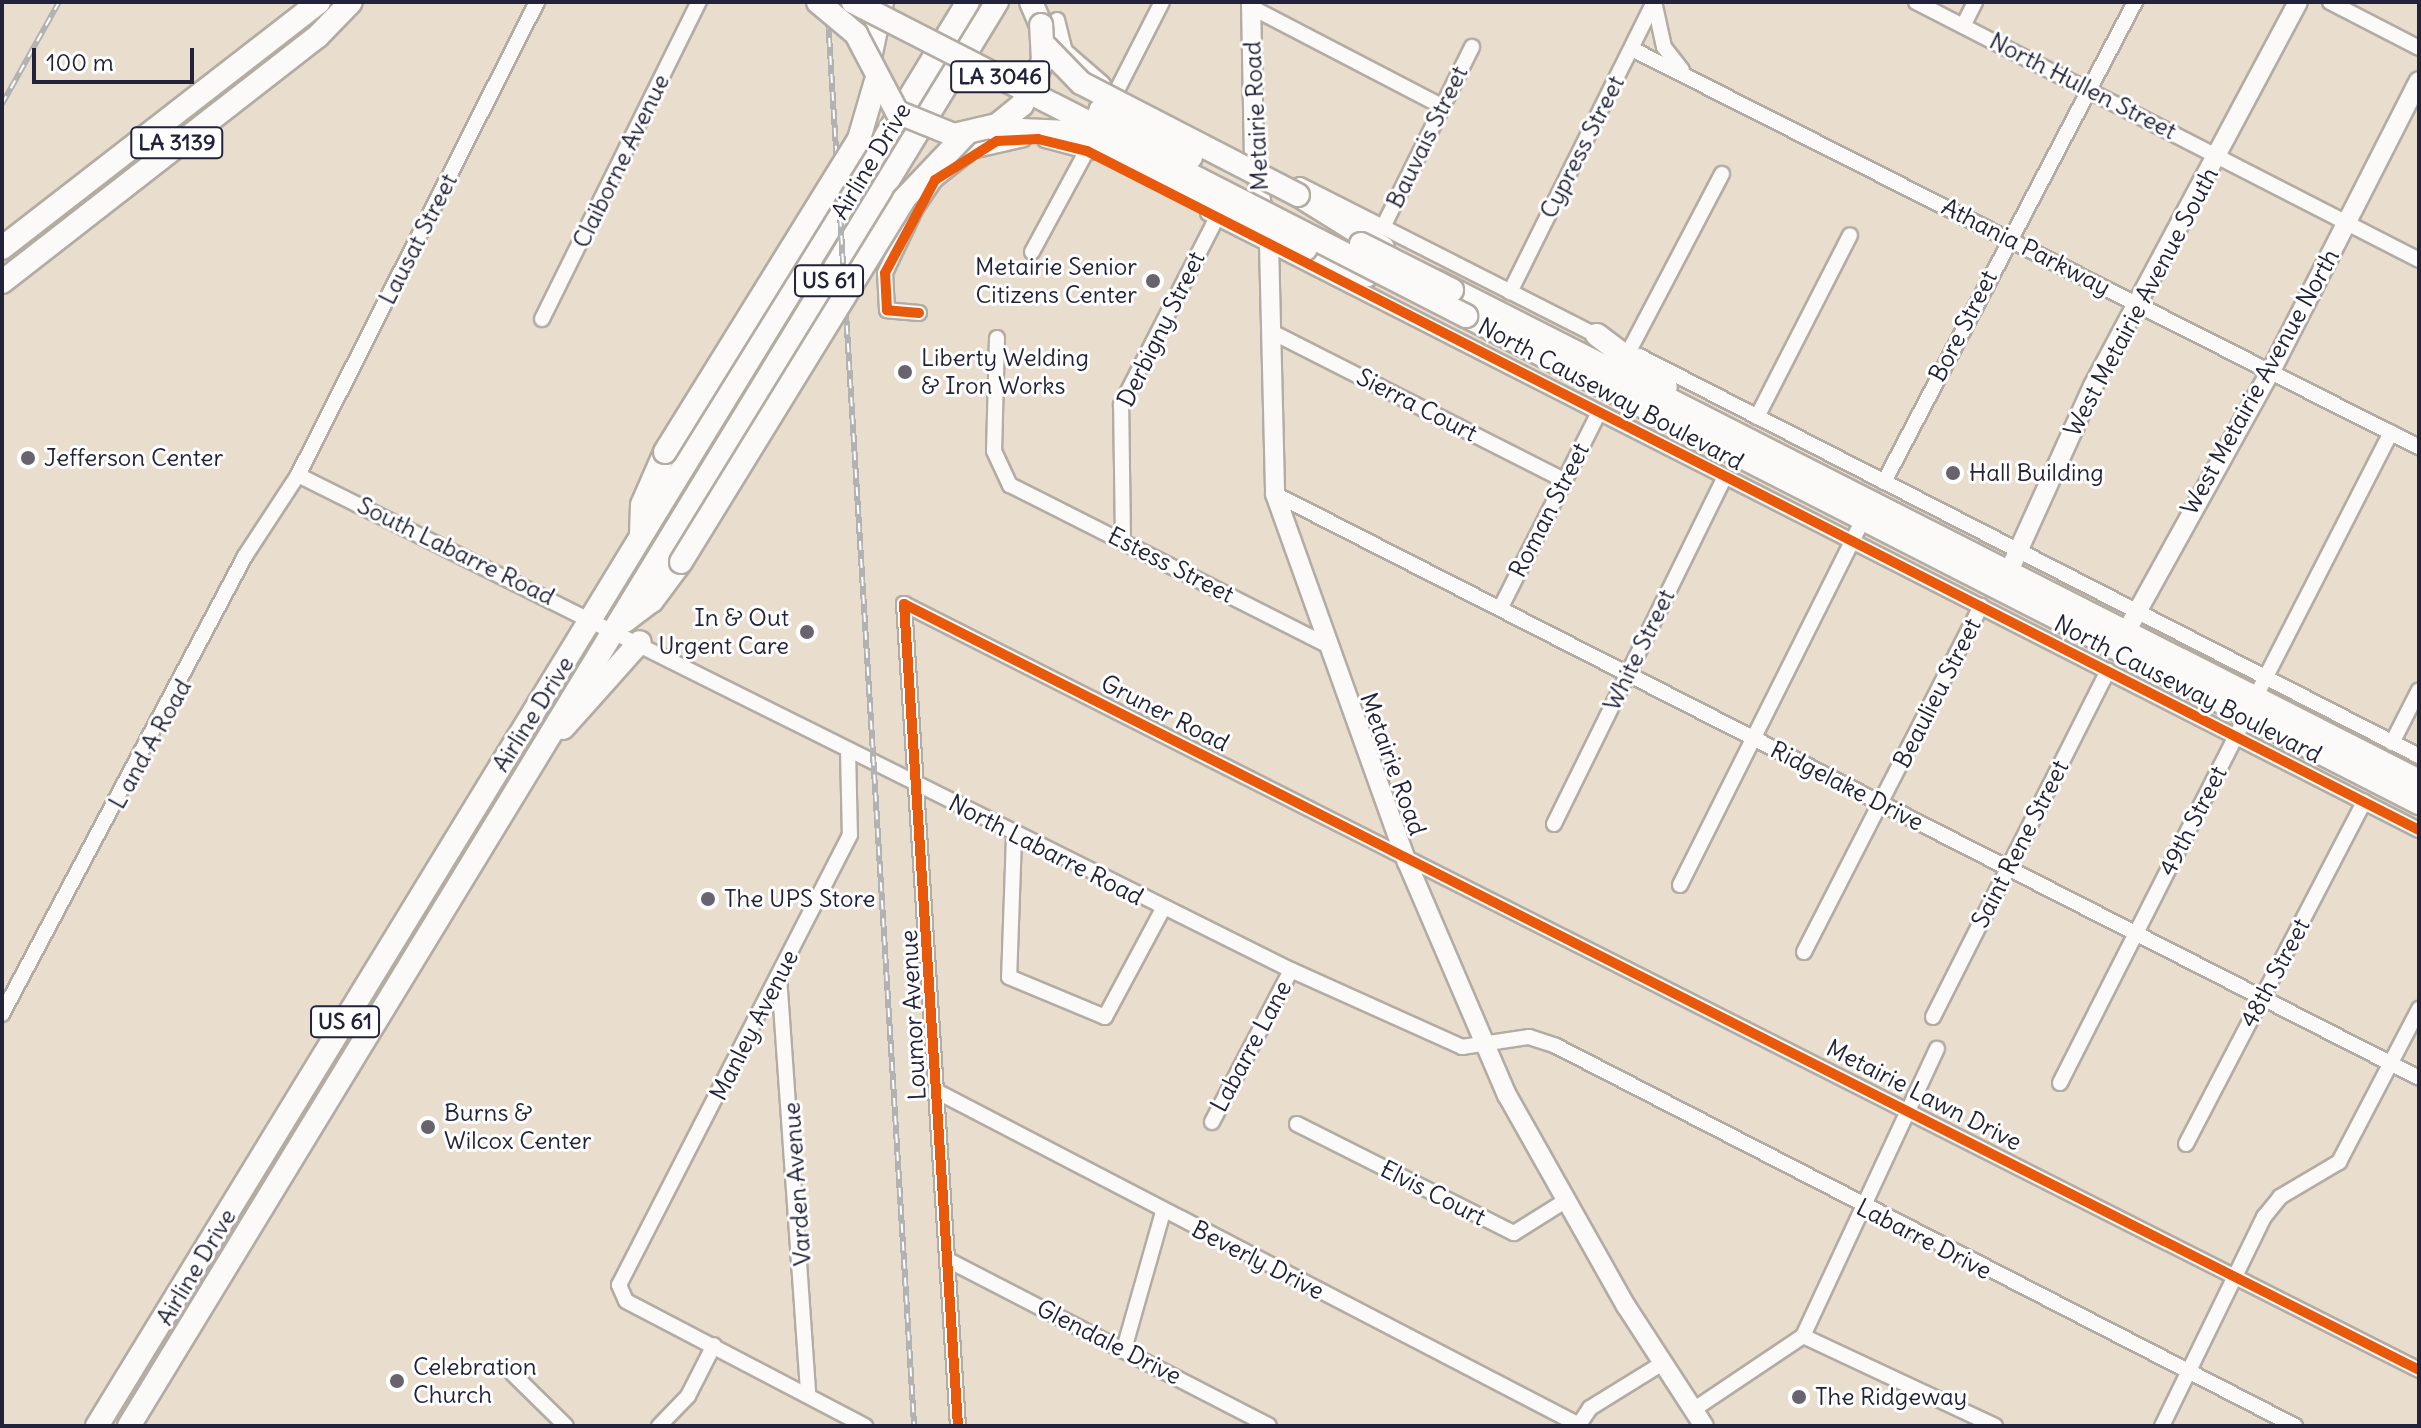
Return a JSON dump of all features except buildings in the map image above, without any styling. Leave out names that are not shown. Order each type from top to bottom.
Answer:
[{"type":"highway","name":"LA 3139","points":[[2,248],[319,2]]},
{"type":"highway","name":"LA 3139","points":[[2,282],[318,36],[351,2]]},
{"type":"highway","points":[[818,2],[845,22],[870,58],[876,81],[918,126],[974,133],[1028,126],[1069,132],[1306,249],[1449,298]]},
{"type":"highway","name":"North Causeway Boulevard","points":[[853,2],[1449,298],[1689,410],[2022,600],[2419,803]]},
{"type":"highway","points":[[870,58],[883,2]]},
{"type":"highway","name":"North Causeway Boulevard","points":[[883,2],[1449,298]]},
{"type":"highway","name":"Airline Drive","points":[[97,1426],[968,2]]},
{"type":"highway","name":"Airline Drive","points":[[129,1426],[997,2]]},
{"type":"highway","points":[[1031,2],[1081,83],[1298,195],[1449,298]]},
{"type":"highway","points":[[615,629],[652,601],[681,562],[904,199],[974,133],[1010,116],[1032,92],[1046,23]]},
{"type":"highway","points":[[641,537],[642,505],[665,452],[859,139],[876,81]]},
{"type":"highway","name":"North Causeway Boulevard","points":[[1470,308],[1868,511],[2005,571],[2126,632],[2247,716],[2419,781]]},
{"type":"highway","points":[[1597,335],[1689,410]]},
{"type":"highway","points":[[549,737],[640,642]]},
{"type":"highway","points":[[439,919],[429,912],[429,899],[457,839]]},
{"type":"highway","points":[[225,1220],[248,1234]]},
{"type":"main road","name":"West Metairie Avenue South","points":[[2005,571],[2138,303],[2298,2]]},
{"type":"main road","name":"Metairie Road","points":[[1251,4],[1254,162],[1269,244],[1275,494],[1407,862],[1486,1045],[1565,1201],[1704,1426]]},
{"type":"main road","name":"West Metairie Avenue North","points":[[2126,632],[2272,369],[2419,81]]},
{"type":"main road","points":[[2005,571],[2009,590],[2022,600]]},
{"type":"main road","points":[[2074,627],[2104,636],[2126,632]]},
{"type":"street","name":"Lausat Street","points":[[298,475],[537,2]]},
{"type":"street","name":"Claiborne Avenue","points":[[542,319],[699,2]]},
{"type":"street","points":[[1032,252],[1162,2]]},
{"type":"street","points":[[1655,2],[1664,47],[1685,73]]},
{"type":"street","name":"Cypress Street","points":[[1510,292],[1655,2]]},
{"type":"street","name":"North Hullen Street","points":[[1916,2],[2219,154],[2419,260]]},
{"type":"street","points":[[1963,26],[1975,2]]},
{"type":"street","name":"Bore Street","points":[[1884,482],[2135,2]]},
{"type":"street","points":[[2330,2],[2419,48]]},
{"type":"street","points":[[1251,4],[1441,106]]},
{"type":"street","name":"North Causeway Boulevard","points":[[1046,23],[1076,65],[1116,91],[2419,756]]},
{"type":"street","name":"Bauvais Street","points":[[1383,227],[1472,47]]},
{"type":"street","name":"Athania Parkway","points":[[1632,49],[2272,369],[2419,447]]},
{"type":"street","name":"North Causeway Boulevard","points":[[919,313],[887,310],[885,273],[916,208],[943,172],[997,141],[1038,139],[1087,151],[1598,414],[2108,671],[2247,716],[2364,802],[2419,830]]},
{"type":"street","points":[[1629,351],[1722,174]]},
{"type":"street","name":"Derbigny Street","points":[[1123,540],[1121,405],[1217,217]]},
{"type":"street","points":[[1757,417],[1850,235]]},
{"type":"street","name":"Sierra Court","points":[[1270,331],[1564,480]]},
{"type":"street","name":"Estess Street","points":[[997,338],[994,451],[1010,485],[1331,647]]},
{"type":"street","name":"Roman Street","points":[[1501,607],[1598,414]]},
{"type":"street","name":"49th Street","points":[[2060,1083],[2391,432]]},
{"type":"street","name":"South Labarre Road","points":[[298,475],[615,629]]},
{"type":"street","name":"L and A Road","points":[[2,1014],[200,653],[245,556],[298,475]]},
{"type":"street","name":"White Street","points":[[1554,824],[1725,477]]},
{"type":"street","name":"Ridgelake Drive","points":[[1275,494],[2263,995],[2419,1078]]},
{"type":"street","points":[[1680,885],[1868,511]]},
{"type":"street","name":"Loumor Avenue","points":[[904,604],[911,782],[921,808],[958,1426]]},
{"type":"street","name":"Gruner Road","points":[[904,604],[1407,862]]},
{"type":"street","name":"Beaulieu Street","points":[[1804,952],[1981,606]]},
{"type":"street","name":"North Labarre Road","points":[[615,629],[1014,837],[1163,909],[1462,1047],[1486,1045]]},
{"type":"street","name":"Saint Rene Street","points":[[1933,1017],[2108,671]]},
{"type":"street","points":[[2392,743],[2419,690]]},
{"type":"street","name":"Manley Avenue","points":[[714,1345],[626,1301],[620,1290],[850,835],[848,750]]},
{"type":"street","name":"48th Street","points":[[2186,1144],[2364,802]]},
{"type":"street","points":[[1014,837],[1005,968],[1052,997],[1105,1017],[1163,909]]},
{"type":"street","name":"Metairie Lawn Drive","points":[[1407,862],[1432,867],[2419,1370]]},
{"type":"street","name":"Labarre Lane","points":[[1212,1122],[1291,970]]},
{"type":"street","name":"Varden Avenue","points":[[779,976],[808,1392]]},
{"type":"street","points":[[2162,1426],[2190,1373],[2233,1277],[2272,1205],[2339,1162],[2419,1009]]},
{"type":"street","name":"Labarre Drive","points":[[1486,1045],[1529,1037],[1556,1046],[1858,1205],[2295,1426]]},
{"type":"street","points":[[1693,1410],[1803,1336],[1858,1205],[1937,1049]]},
{"type":"street","name":"Beverly Drive","points":[[938,1092],[1163,1212],[1578,1425]]},
{"type":"street","name":"Elvis Court","points":[[1297,1124],[1514,1233],[1565,1201]]},
{"type":"street","points":[[1124,1349],[1163,1212]]},
{"type":"street","name":"Glendale Drive","points":[[948,1260],[1269,1426]]},
{"type":"street","points":[[1803,1336],[1995,1426]]},
{"type":"street","points":[[659,1426],[688,1396],[714,1345],[808,1392],[865,1426]]},
{"type":"street","points":[[1578,1425],[1590,1408],[1663,1363]]},
{"type":"street","points":[[513,1374],[566,1426]]},
{"type":"railway","points":[[2,104],[59,2]]},
{"type":"railway","points":[[827,2],[914,1426]]},
{"type":"cycle path","points":[[919,313],[887,310],[885,273],[935,180],[997,141],[1038,139],[1087,151],[2419,830]]},
{"type":"cycle path","points":[[958,1426],[904,604],[2419,1370]]},
{"type":"place","name":"Metairie Senior Citizens Center","points":[[1153,281]]},
{"type":"place","name":"Liberty Welding & Iron Works","points":[[905,372]]},
{"type":"place","name":"Jefferson Center","points":[[28,458]]},
{"type":"place","name":"Hall Building","points":[[1953,473]]},
{"type":"place","name":"In & Out Urgent Care","points":[[807,632]]},
{"type":"place","name":"The UPS Store","points":[[708,899]]},
{"type":"place","name":"Burns & Wilcox Center","points":[[428,1127]]},
{"type":"place","name":"Celebration Church","points":[[397,1381]]},
{"type":"place","name":"The Ridgeway","points":[[1799,1397]]}]
